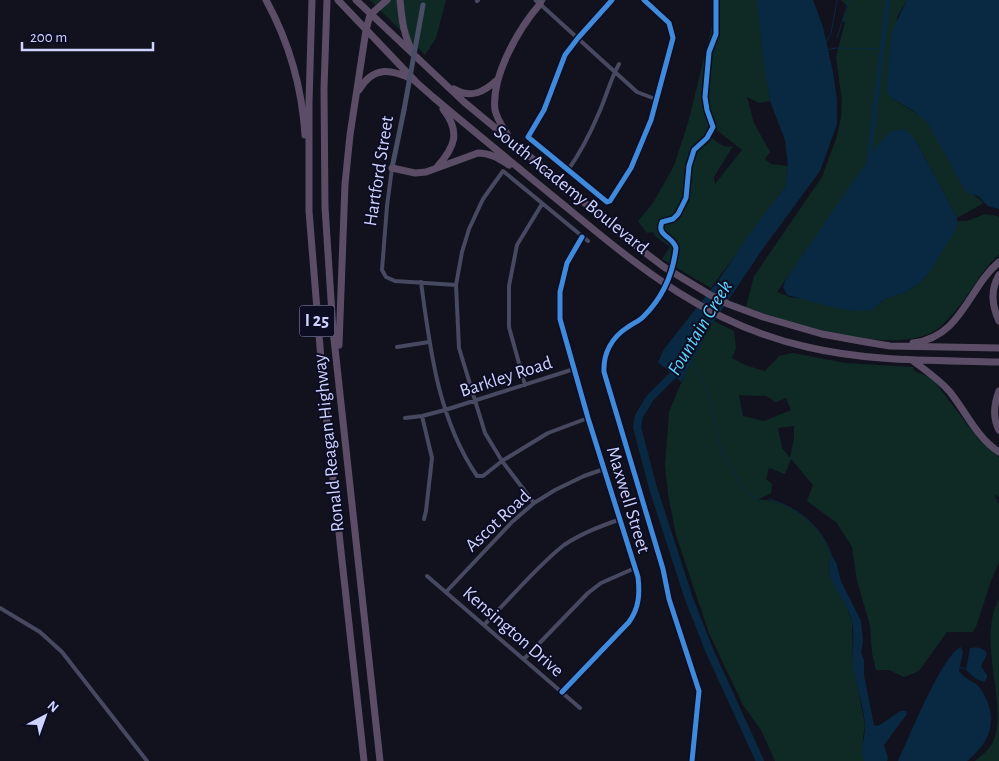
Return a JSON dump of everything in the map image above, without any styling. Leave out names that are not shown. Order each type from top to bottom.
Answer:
[{"type":"highway","points":[[266,0],[290,52],[300,94],[309,180]]},
{"type":"highway","name":"Ronald Reagan Highway","points":[[312,0],[309,211],[319,343],[364,761]]},
{"type":"highway","name":"Ronald Reagan Highway","points":[[327,0],[324,89],[325,207],[333,330],[338,360],[342,414],[380,761]]},
{"type":"highway","name":"South Academy Boulevard","points":[[338,0],[416,82],[433,97],[622,253],[660,282],[692,302],[741,325],[806,347],[860,357],[999,362]]},
{"type":"highway","name":"South Academy Boulevard","points":[[356,0],[433,75],[631,242],[664,267],[712,296],[763,317],[822,334],[860,342],[890,346],[999,348]]},
{"type":"highway","points":[[338,360],[345,184],[357,95],[366,30],[370,15],[387,0]]},
{"type":"highway","points":[[400,0],[406,41],[421,62]]},
{"type":"highway","points":[[521,149],[500,123],[495,110],[498,80],[518,33],[540,1]]},
{"type":"highway","points":[[347,9],[359,15],[370,15]]},
{"type":"highway","points":[[357,95],[364,83],[379,72],[397,73],[416,82]]},
{"type":"highway","points":[[433,75],[457,91],[469,94],[486,90],[498,80]]},
{"type":"highway","points":[[433,97],[452,122],[454,135],[451,150],[435,169]]},
{"type":"highway","points":[[392,168],[415,173],[426,172],[468,156],[486,153],[529,176]]},
{"type":"highway","points":[[890,346],[916,343],[942,332],[963,311],[988,274],[999,262]]},
{"type":"highway","points":[[999,275],[994,287],[993,306],[999,321]]},
{"type":"highway","points":[[911,360],[943,384],[975,428],[999,452]]},
{"type":"highway","points":[[999,391],[994,410],[999,430]]},
{"type":"street","points":[[612,0],[565,55],[544,110],[528,137],[607,202],[631,168],[642,144],[658,100],[673,38],[669,23],[644,0]]},
{"type":"street","points":[[540,1],[638,92],[658,100]]},
{"type":"street","name":"Hartford Street","points":[[424,2],[392,168],[382,270],[386,277],[395,280],[456,285]]},
{"type":"street","points":[[568,170],[587,139],[619,64]]},
{"type":"street","points":[[534,504],[502,461],[485,433],[459,348],[456,285],[462,252],[469,229],[483,199],[502,171],[588,241]]},
{"type":"street","points":[[525,385],[509,327],[509,286],[518,245],[542,204]]},
{"type":"street","name":"Maxwell Street","points":[[562,692],[633,616],[639,599],[639,586],[621,519],[588,418],[560,319],[560,292],[567,263],[582,237]]},
{"type":"street","points":[[421,282],[429,342],[445,410],[463,455],[477,476],[483,476],[502,461],[548,433],[588,418]]},
{"type":"street","points":[[398,347],[429,342]]},
{"type":"street","name":"Barkley Road","points":[[405,418],[445,410],[574,369]]},
{"type":"street","points":[[422,416],[432,458],[424,519]]},
{"type":"street","name":"Ascot Road","points":[[446,592],[512,522],[534,504],[555,490],[604,469]]},
{"type":"street","points":[[484,625],[549,558],[564,546],[596,528],[621,519]]},
{"type":"street","points":[[524,659],[588,593],[601,583],[634,568]]},
{"type":"street","name":"Kensington Drive","points":[[427,576],[580,708]]},
{"type":"street","points":[[0,608],[40,632],[62,652],[146,761]]},
{"type":"green space","points":[[370,0],[446,0],[436,38],[425,55]]},
{"type":"green space","points":[[719,0],[759,0],[761,36],[770,101],[759,103],[747,97],[754,123],[770,152],[765,159],[771,164],[788,166],[785,188],[711,288],[662,259],[670,247],[655,236],[653,232],[647,233],[638,221],[653,203],[674,166],[688,123],[712,26],[712,13]],"holes":[[[713,127],[742,150],[715,184],[714,177],[733,146],[724,146],[712,138],[705,146]]]},
{"type":"green space","points":[[841,0],[907,0],[897,17],[893,99],[921,116],[927,122],[974,195],[984,203],[957,218],[915,139],[816,236],[777,292],[790,297],[874,308],[885,299],[906,292],[920,283],[929,273],[957,225],[957,221],[967,221],[985,214],[998,216],[999,255],[986,268],[962,302],[941,326],[924,336],[901,340],[874,340],[845,336],[789,322],[746,307],[754,276],[822,177],[836,139],[841,118],[842,100],[836,57],[845,22],[842,21],[848,7]]},
{"type":"green space","points":[[714,321],[734,331],[736,348],[732,358],[745,365],[765,371],[779,356],[793,353],[845,363],[913,367],[914,371],[932,378],[979,440],[999,457],[999,497],[994,494],[999,504],[999,562],[977,624],[973,632],[947,632],[919,671],[904,677],[889,670],[876,670],[872,653],[870,625],[857,581],[852,547],[837,523],[807,501],[813,485],[791,459],[785,474],[769,468],[766,479],[772,484],[771,493],[757,500],[766,500],[785,505],[802,515],[822,536],[832,557],[829,569],[852,622],[853,663],[865,726],[863,738],[864,761],[775,761],[761,730],[743,705],[709,633],[676,535],[665,466],[669,412],[691,359]],"holes":[[[739,395],[766,396],[776,402],[786,398],[791,410],[764,421],[743,416]],[[794,426],[794,438],[790,458],[782,448],[778,428]]]},
{"type":"green space","points":[[999,599],[999,761],[975,761],[991,745],[997,727],[998,716],[991,636],[994,610]]},
{"type":"water","points":[[757,0],[813,0],[823,27],[833,73],[837,99],[837,124],[820,171],[762,250],[709,329],[681,382],[658,362],[664,349],[720,278],[750,233],[785,188],[788,166],[785,140],[770,101]]},
{"type":"water","points":[[907,0],[999,0],[999,209],[988,206],[978,196],[966,192],[927,122],[914,111],[893,99],[887,92],[892,31]]},
{"type":"water","points":[[901,129],[908,132],[915,139],[957,218],[955,231],[929,273],[920,283],[906,292],[885,299],[872,310],[855,311],[836,308],[787,295],[783,287],[786,279],[879,144],[890,132]]},
{"type":"water","points":[[832,557],[836,562],[841,581],[861,621],[863,642],[861,652],[864,660],[864,675],[874,725],[880,725],[900,711],[906,711],[907,714],[884,745],[888,758],[887,761],[864,761],[862,745],[865,724],[853,664],[853,627],[846,605],[833,584],[829,568]]},
{"type":"water","points":[[961,647],[963,652],[959,671],[980,688],[990,708],[991,718],[988,736],[983,745],[967,761],[898,761],[936,680],[945,664]]},
{"type":"water","points":[[970,648],[982,649],[987,654],[981,666],[987,675],[984,682],[976,679],[966,670]]},
{"type":"waterway","points":[[826,42],[831,34],[837,0]]},
{"type":"waterway","points":[[837,38],[849,0]]},
{"type":"waterway","points":[[869,159],[888,0]]},
{"type":"waterway","points":[[826,50],[836,48],[878,49]]},
{"type":"waterway","points":[[692,360],[708,392],[723,455],[746,492],[759,500]]},
{"type":"waterway","name":"Fountain Creek","points":[[679,369],[650,398],[639,416],[637,427],[653,488],[689,599],[710,652],[760,761]]},
{"type":"waterway","points":[[769,499],[790,507],[808,520],[823,537],[832,557]]},
{"type":"waterway","points":[[959,668],[965,668]]},
{"type":"cycle path","points":[[612,0],[565,55],[544,110],[528,137],[607,202],[610,201],[631,168],[651,120],[673,38],[669,23],[644,0]]},
{"type":"cycle path","points":[[692,761],[699,691],[669,599],[663,569],[604,372],[604,365],[607,352],[613,341],[622,331],[642,318],[651,309],[662,293],[670,276],[676,248],[661,230],[662,222],[673,219],[678,214],[686,198],[689,166],[694,150],[707,138],[713,127],[705,97],[709,52],[716,34],[716,0]]},
{"type":"cycle path","points":[[562,692],[629,622],[637,606],[639,595],[638,577],[588,418],[560,319],[560,292],[567,263],[582,237]]}]
